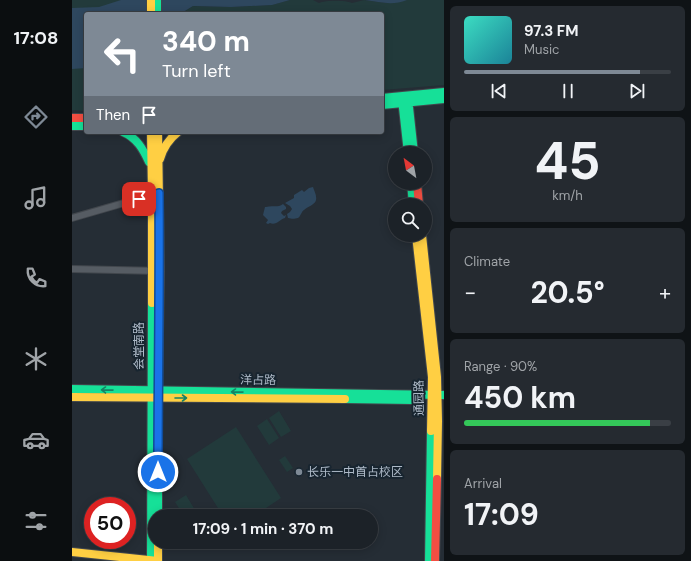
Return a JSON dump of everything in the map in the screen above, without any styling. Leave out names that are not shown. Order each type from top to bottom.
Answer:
[{"type":"main road","points":[[151,0],[151,12]]},
{"type":"main road","points":[[157,0],[157,12]]},
{"type":"main road","points":[[384,104],[444,92]]},
{"type":"main road","points":[[384,98],[444,99]]},
{"type":"main road","points":[[405,99],[408,146]]},
{"type":"main road","points":[[405,99],[413,146]]},
{"type":"main road","points":[[72,118],[84,118]]},
{"type":"main road","points":[[72,126],[84,126]]},
{"type":"main road","points":[[127,134],[139,142],[155,168],[165,146],[176,134]]},
{"type":"main road","name":"会堂南路","points":[[151,134],[155,168],[160,271],[154,394],[155,561]]},
{"type":"main road","name":"会堂南路","points":[[155,168],[158,134]]},
{"type":"main road","name":"会堂南路","points":[[156,194],[151,271],[158,509]]},
{"type":"main road","name":"通园路","points":[[417,242],[432,378],[438,398],[429,561]]},
{"type":"main road","name":"通园路","points":[[423,242],[438,398],[435,561]]},
{"type":"main road","name":"洋占路","points":[[72,389],[154,394],[438,398]]},
{"type":"main road","name":"洋占路","points":[[72,397],[154,394]]},
{"type":"main road","points":[[72,552],[155,561],[157,549]]},
{"type":"street","points":[[72,218],[156,194]]},
{"type":"street","points":[[72,269],[160,271]]},
{"type":"green space","points":[[72,0],[140,0],[94,12],[84,12],[84,111],[72,110]]},
{"type":"green space","points":[[290,0],[313,0],[319,3],[326,1],[345,1],[352,3],[364,0],[386,3],[407,0],[444,0],[444,85],[384,90],[384,12],[183,12],[193,6],[231,7],[271,5]]},
{"type":"green space","points":[[279,411],[291,431],[281,437],[269,418]]},
{"type":"green space","points":[[267,419],[279,438],[269,445],[257,426]]},
{"type":"green space","points":[[236,427],[281,498],[264,509],[219,509],[187,459]]},
{"type":"green space","points":[[285,456],[293,468],[287,472],[279,460]]},
{"type":"green space","points":[[186,495],[194,509],[180,509],[175,502]]},
{"type":"water","points":[[121,0],[290,0],[272,5],[231,7],[193,6],[183,12],[84,12],[84,68],[72,69],[72,8],[99,7]]},
{"type":"water","points":[[365,0],[407,0],[391,3]]},
{"type":"water","points":[[313,187],[316,196],[314,203],[303,211],[298,218],[288,218],[287,214],[292,209],[285,203],[294,198],[294,195],[302,190],[304,192]]},
{"type":"water","points":[[283,204],[286,209],[281,213],[284,216],[286,215],[285,218],[274,224],[266,223],[268,220],[263,215],[265,207],[279,206]]},
{"type":"traffic: fast","points":[[157,0],[157,12]]},
{"type":"traffic: fast","points":[[384,98],[444,92]]},
{"type":"traffic: fast","points":[[408,98],[413,146]]},
{"type":"traffic: fast","points":[[402,99],[407,146]]},
{"type":"traffic: fast","points":[[384,105],[444,99]]},
{"type":"traffic: fast","points":[[72,126],[84,126]]},
{"type":"traffic: fast","points":[[128,134],[139,144],[149,162]]},
{"type":"traffic: fast","points":[[412,190],[412,198]]},
{"type":"traffic: fast","points":[[151,561],[152,303]]},
{"type":"traffic: fast","points":[[72,389],[444,395]]},
{"type":"traffic: fast","points":[[158,399],[158,509]]},
{"type":"traffic: fast","points":[[345,399],[413,400]]},
{"type":"traffic: fast","points":[[429,561],[431,431]]},
{"type":"traffic: slow","points":[[151,0],[151,12]]},
{"type":"traffic: slow","points":[[151,134],[152,303]]},
{"type":"traffic: slow","points":[[158,134],[160,271],[158,399]]},
{"type":"traffic: slow","points":[[160,159],[167,144],[176,134]]},
{"type":"traffic: slow","points":[[417,242],[432,377],[431,431]]},
{"type":"traffic: slow","points":[[423,242],[437,377],[437,479]]},
{"type":"traffic: slow","points":[[72,397],[345,399]]},
{"type":"traffic: slow","points":[[158,549],[158,561]]},
{"type":"traffic: slow","points":[[72,552],[158,561]]},
{"type":"traffic: jam","points":[[72,118],[84,118]]},
{"type":"traffic: jam","points":[[418,190],[418,198]]},
{"type":"traffic: jam","points":[[435,561],[437,479]]},
{"type":"place","name":"长乐一中首占校区","points":[[299,472]]},
{"type":"route","points":[[139,199],[159,193],[160,271],[158,472]]}]
